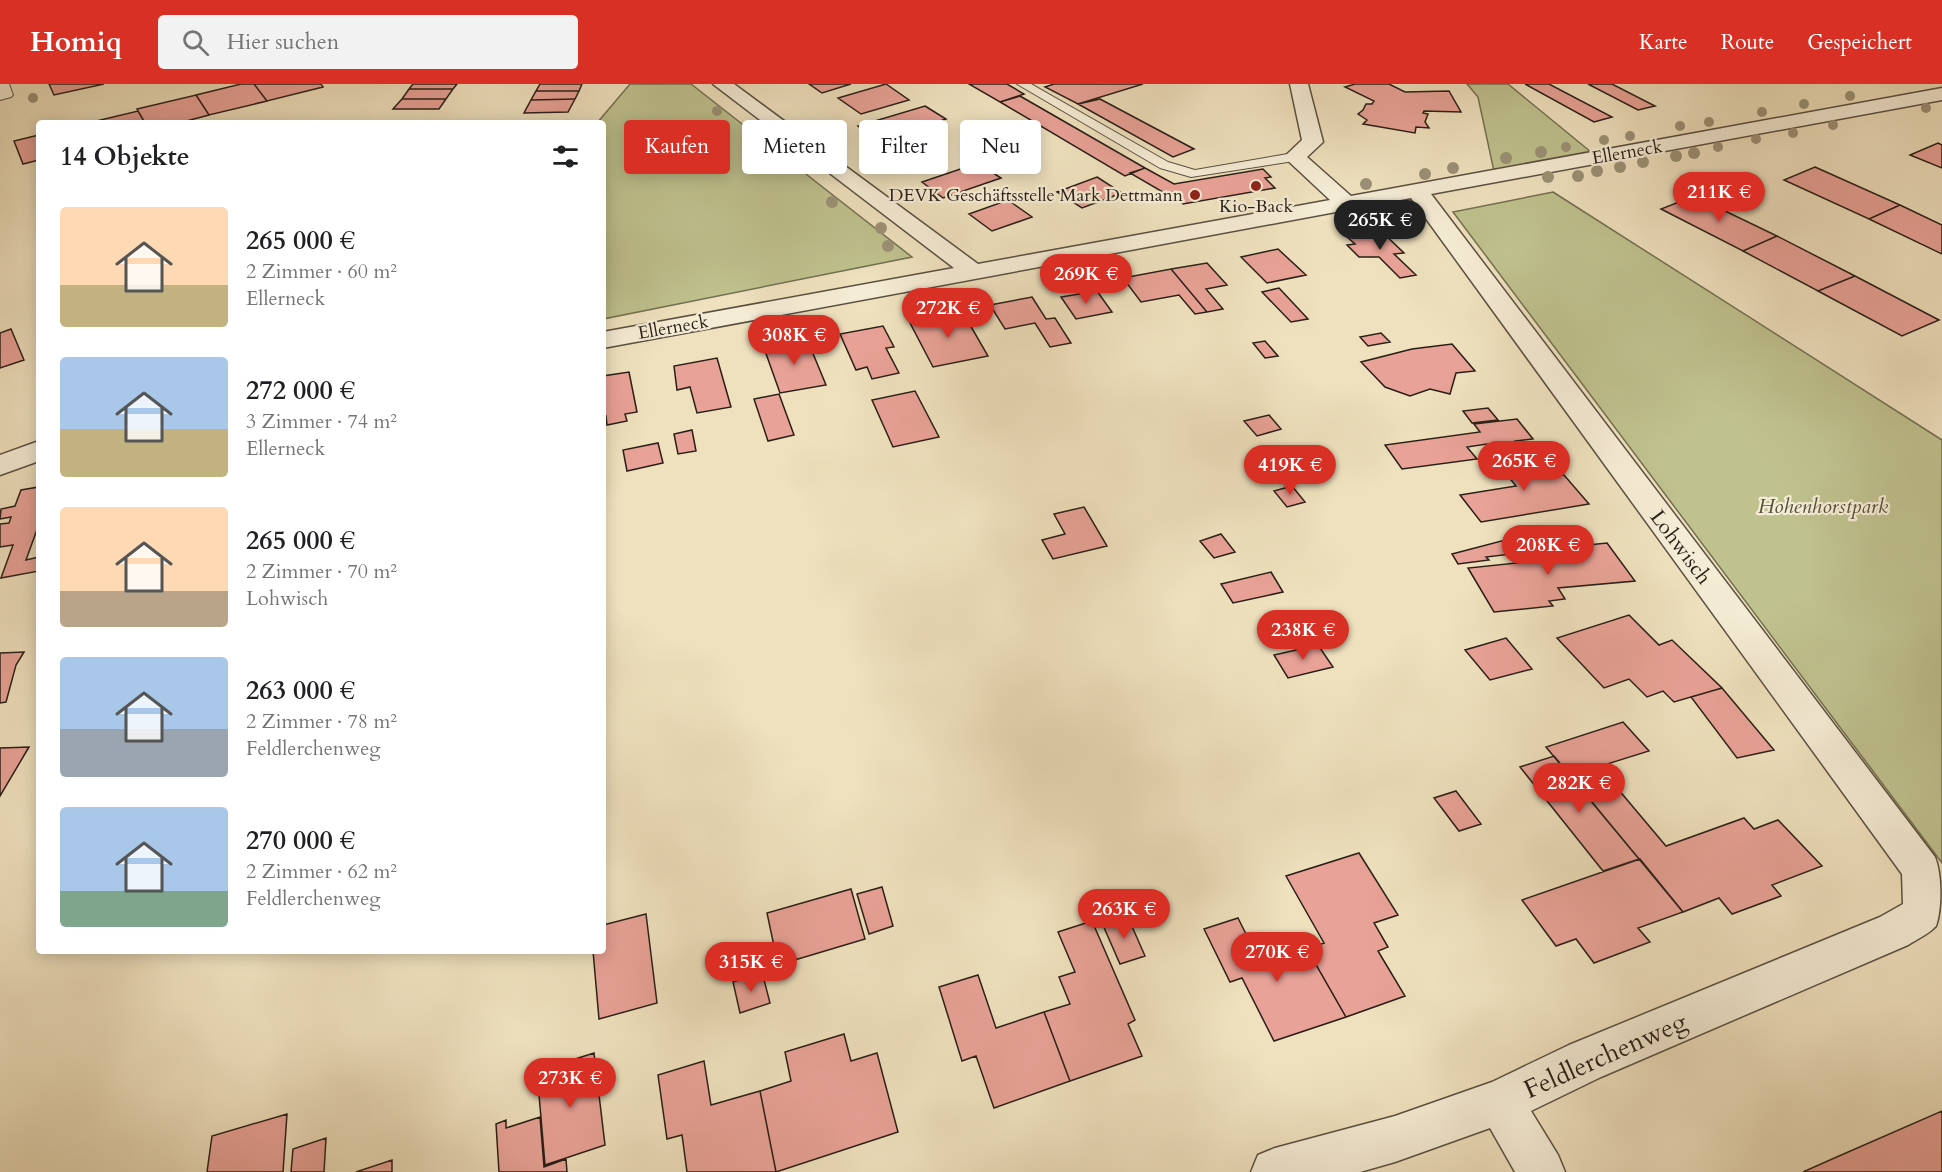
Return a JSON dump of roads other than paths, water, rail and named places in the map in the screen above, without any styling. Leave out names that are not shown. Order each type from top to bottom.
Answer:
[{"type":"street","points":[[722,84],[975,273]]},
{"type":"street","points":[[1299,84],[1313,142],[1294,157],[1346,203]]},
{"type":"street","points":[[1880,88],[1908,101]]},
{"type":"street","name":"Ellerneck","points":[[606,338],[975,273],[1942,94]]},
{"type":"street","name":"Lohwisch","points":[[1417,191],[1921,870],[1923,911]]},
{"type":"street","points":[[0,466],[36,451]]},
{"type":"street","name":"Feldlerchenweg","points":[[1275,1172],[1395,1139],[1500,1102],[1585,1061],[1894,931],[1923,911]]},
{"type":"street","points":[[1500,1102],[1541,1172]]},
{"type":"lane","points":[[0,97],[7,95],[3,84]]},
{"type":"lane","points":[[1023,84],[1164,165],[1195,174],[1294,157]]},
{"type":"place","name":"Kio-Back","points":[[1256,186]]},
{"type":"place","name":"DEVK Geschäftsstelle Mark Dettmann","points":[[1195,195]]},
{"type":"park label","name":"Hohenhorstpark","points":[[1823,506]]}]
